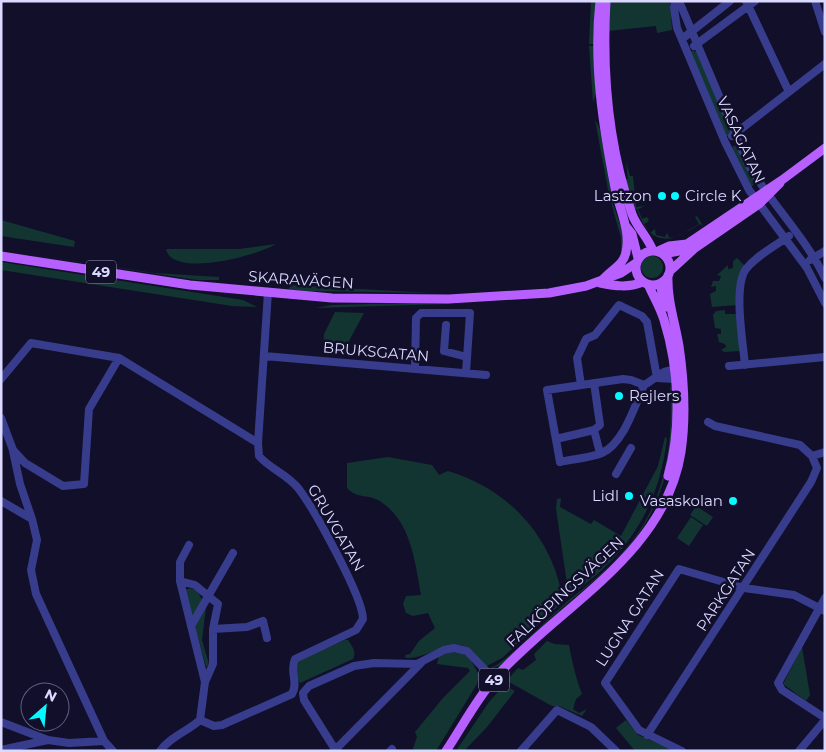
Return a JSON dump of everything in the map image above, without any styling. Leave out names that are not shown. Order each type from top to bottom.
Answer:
[{"type":"main road","points":[[600,1],[597,45],[601,105],[615,190],[625,225],[627,249],[625,256],[617,267],[607,273],[600,283]]},
{"type":"main road","points":[[606,1],[608,104],[614,146],[632,216],[658,252],[669,246],[687,244],[756,201]]},
{"type":"main road","points":[[661,283],[695,248],[825,148]]},
{"type":"main road","points":[[625,225],[632,234],[637,261]]},
{"type":"main road","name":"49","points":[[661,283],[643,282],[637,261],[644,253],[658,252],[669,262],[669,273]]},
{"type":"main road","name":"SKARAVÄGEN","points":[[1,256],[190,285],[332,298],[449,299],[549,293],[600,283],[637,261]]},
{"type":"main road","name":"FALKÖPINGSVÄGEN","points":[[669,273],[670,313]]},
{"type":"main road","name":"FALKÖPINGSVÄGEN","points":[[446,751],[494,679],[533,640],[613,570],[631,551],[663,504],[680,453],[683,430],[676,374],[664,318],[643,282]]},
{"type":"main road","name":"SKARAVÄGEN","points":[[600,283],[610,285],[643,282]]},
{"type":"main road","name":"FALKÖPINGSVÄGEN","points":[[661,283],[662,297],[670,313],[678,338],[676,374]]},
{"type":"street","name":"VASAGATAN","points":[[677,1],[735,135],[766,193],[814,258],[825,278]]},
{"type":"street","name":"VASAGATAN","points":[[677,1],[675,15],[686,51],[725,142],[756,201],[804,264],[825,304]]},
{"type":"street","points":[[682,39],[730,1]]},
{"type":"street","points":[[686,51],[747,4],[755,1]]},
{"type":"street","points":[[815,1],[825,32]]},
{"type":"street","points":[[747,4],[789,92]]},
{"type":"street","points":[[725,142],[825,64]]},
{"type":"street","points":[[745,365],[740,292],[741,278],[747,267],[794,231]]},
{"type":"street","points":[[804,264],[825,251]]},
{"type":"street","name":"GRUVGATAN","points":[[268,292],[258,443],[259,456],[292,482],[306,500],[340,561],[363,612],[362,623],[356,630],[295,659],[292,666],[299,692]]},
{"type":"street","points":[[581,385],[577,358],[586,338],[596,334],[605,325],[619,305],[642,316],[647,322],[657,378]]},
{"type":"street","points":[[415,369],[416,318],[421,313],[470,313],[466,373]]},
{"type":"street","points":[[446,325],[444,351],[467,357]]},
{"type":"street","points":[[1,379],[31,343],[118,358],[258,443]]},
{"type":"street","name":"BRUKSGATAN","points":[[264,356],[486,375]]},
{"type":"street","points":[[729,366],[825,357]]},
{"type":"street","points":[[13,450],[25,463],[63,486],[84,484],[89,409],[118,358]]},
{"type":"street","points":[[644,385],[623,379],[547,390],[560,462],[600,453],[608,448],[622,432],[644,385],[657,378],[663,372],[676,374]]},
{"type":"street","points":[[556,439],[594,430],[600,425],[594,383]]},
{"type":"street","points":[[1,418],[13,450],[20,484],[37,540],[31,570],[36,594],[104,742],[113,751]]},
{"type":"street","points":[[708,422],[715,426],[800,445],[812,456],[825,452]]},
{"type":"street","points":[[594,430],[600,453]]},
{"type":"street","points":[[616,474],[631,448]]},
{"type":"street","name":"PARKGATAN","points":[[647,735],[821,467],[812,456]]},
{"type":"street","points":[[1,501],[32,519]]},
{"type":"street","points":[[189,545],[180,562],[180,580],[205,682]]},
{"type":"street","points":[[191,626],[232,553]]},
{"type":"street","name":"LUGNA GATAN","points":[[647,735],[635,726],[605,683],[679,569],[744,588]]},
{"type":"street","points":[[160,751],[170,740],[190,729],[200,720],[205,682],[213,664],[213,629],[218,604],[207,597],[195,584],[180,580]]},
{"type":"street","points":[[744,588],[794,595],[822,610]]},
{"type":"street","points":[[799,751],[825,719],[778,685],[822,610],[825,598]]},
{"type":"street","points":[[213,629],[247,627],[263,621],[267,638]]},
{"type":"street","points":[[299,692],[335,750],[422,662],[444,650],[463,649],[471,654],[484,671],[494,679]]},
{"type":"street","points":[[200,720],[214,726],[222,726],[354,666],[422,662]]},
{"type":"street","points":[[521,751],[557,710],[591,727],[616,751]]},
{"type":"street","points":[[1,722],[48,740],[69,743],[104,742]]},
{"type":"street","points":[[647,735],[682,751]]},
{"type":"street","points":[[1,750],[48,740]]},
{"type":"green space","points":[[591,1],[596,1],[595,44],[589,44]]},
{"type":"green space","points":[[609,1],[670,1],[672,30],[657,33],[656,26],[608,31]]},
{"type":"green space","points":[[589,46],[595,46],[596,94],[593,102]]},
{"type":"green space","points":[[692,50],[697,52],[731,132],[729,136],[726,136],[691,53]]},
{"type":"green space","points":[[595,120],[600,129],[613,204],[622,230],[624,248],[616,264],[621,252],[621,238],[609,195]]},
{"type":"green space","points":[[733,146],[737,146],[756,183],[751,187],[732,149]]},
{"type":"green space","points":[[626,162],[630,176],[633,176],[636,207],[645,206],[638,209],[642,219],[647,217],[649,221],[644,224],[649,231],[642,222],[637,209],[634,209],[625,178],[628,180]]},
{"type":"green space","points":[[697,216],[703,226],[700,224],[685,233],[699,224],[695,217]]},
{"type":"green space","points":[[1,220],[75,241],[74,247],[1,236]]},
{"type":"green space","points":[[655,229],[656,235],[665,237],[667,233],[669,238],[662,238],[651,233]]},
{"type":"green space","points":[[276,244],[252,254],[199,264],[183,262],[172,258],[166,249],[239,249]]},
{"type":"green space","points":[[1,250],[154,273],[219,277],[219,280],[197,280]]},
{"type":"green space","points":[[652,256],[660,259],[663,267],[660,275],[652,278],[644,275],[641,267],[644,259]]},
{"type":"green space","points":[[737,258],[744,265],[737,283],[738,305],[712,307],[710,294],[716,291],[716,286],[711,287],[713,281],[719,281],[721,276],[717,275],[728,265],[728,269],[733,268],[733,261]]},
{"type":"green space","points":[[1,262],[243,300],[257,307],[232,306],[1,270]]},
{"type":"green space","points":[[290,285],[430,293],[304,291],[289,289]]},
{"type":"green space","points":[[449,302],[449,304],[315,308],[332,305]]},
{"type":"green space","points":[[725,310],[725,314],[736,314],[740,351],[724,352],[721,350],[726,347],[725,344],[719,342],[717,334],[721,334],[721,329],[715,328],[713,315],[716,311]]},
{"type":"green space","points":[[335,312],[364,313],[342,354],[323,350],[324,334]]},
{"type":"green space","points":[[670,385],[673,391],[675,407],[672,445],[657,500],[647,521],[634,540],[619,557],[602,574],[499,666],[489,669],[499,664],[511,654],[569,600],[604,571],[623,552],[637,534],[649,515],[664,474],[670,430]]},
{"type":"green space","points":[[665,437],[667,438],[660,476],[647,510],[638,526],[616,556],[569,597],[556,509],[557,499],[561,498],[560,507],[591,524],[594,520],[621,536],[658,466]]},
{"type":"green space","points":[[388,457],[432,465],[439,475],[448,471],[470,479],[490,490],[509,503],[525,519],[539,537],[550,557],[558,579],[563,602],[502,658],[485,667],[470,649],[463,645],[447,646],[414,658],[406,658],[405,655],[410,654],[419,641],[435,628],[428,613],[413,616],[406,613],[403,604],[406,596],[421,595],[410,542],[398,518],[389,508],[374,498],[355,494],[347,488],[347,463]]},
{"type":"green space","points":[[696,506],[713,517],[707,526],[690,515]]},
{"type":"green space","points":[[691,517],[703,525],[689,546],[677,538]]},
{"type":"green space","points":[[187,589],[195,590],[202,600],[193,617],[185,591]]},
{"type":"green space","points":[[206,607],[202,640],[209,664],[206,667],[195,626]]},
{"type":"green space","points":[[348,640],[354,649],[353,659],[300,683],[296,672],[298,660]]},
{"type":"green space","points":[[547,641],[554,644],[569,645],[574,670],[582,694],[576,699],[573,709],[579,713],[587,709],[582,716],[559,706],[552,706],[509,682],[509,678],[518,668],[523,670],[536,660],[534,654]]},
{"type":"green space","points":[[802,647],[810,695],[806,701],[783,684]]},
{"type":"green space","points":[[452,652],[468,655],[479,675],[477,684],[436,751],[415,751],[413,748],[417,737],[415,732],[443,698],[470,671],[468,668],[437,664],[439,656]]},
{"type":"green space","points":[[504,685],[515,691],[487,727],[464,751],[456,751],[489,702]]},
{"type":"green space","points":[[626,720],[638,735],[675,751],[635,751],[616,728]]},
{"type":"place","name":"Lastzon","points":[[662,196]]},
{"type":"place","name":"Circle K","points":[[675,196]]},
{"type":"place","name":"Rejlers","points":[[619,396]]},
{"type":"place","name":"Lidl","points":[[629,496]]},
{"type":"place","name":"Vasaskolan","points":[[733,501]]}]
